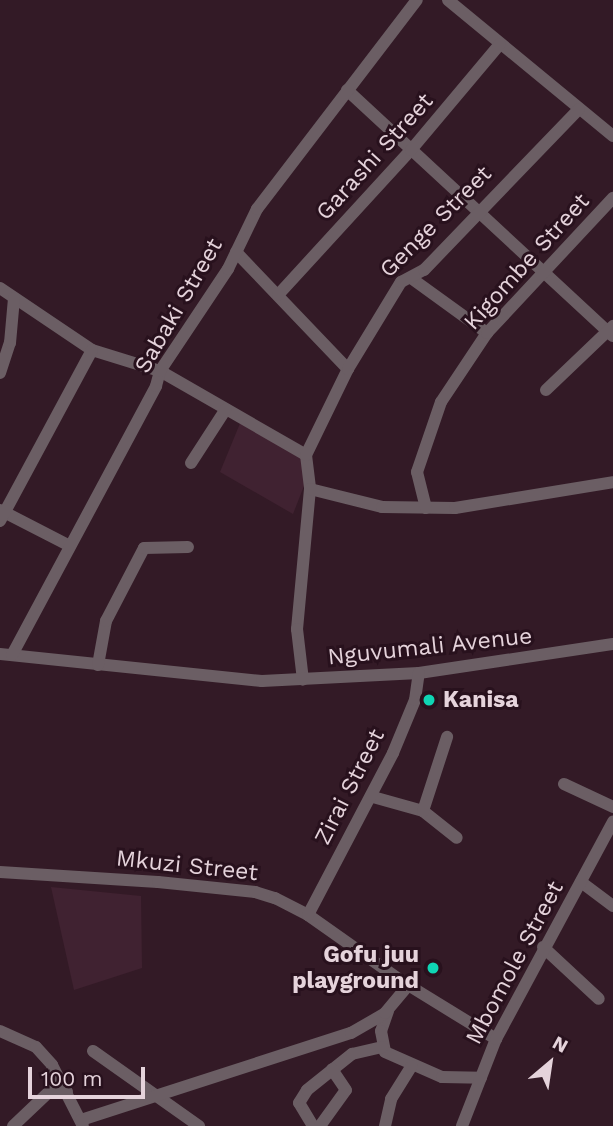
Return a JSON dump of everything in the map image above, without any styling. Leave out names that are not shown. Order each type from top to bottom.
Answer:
[{"type":"street","name":"Sabaki Street","points":[[6,655],[156,386],[160,371],[236,253],[257,209],[417,0]]},
{"type":"street","points":[[448,0],[613,136]]},
{"type":"street","name":"Garashi Street","points":[[278,295],[411,150],[500,44]]},
{"type":"street","points":[[347,90],[611,331],[545,390]]},
{"type":"street","name":"Genge Street","points":[[306,455],[348,369],[383,317],[394,292],[579,108]]},
{"type":"street","name":"Kigombe Street","points":[[426,508],[417,472],[437,411],[487,333],[613,198]]},
{"type":"street","points":[[236,253],[348,369]]},
{"type":"street","points":[[411,278],[487,333]]},
{"type":"street","points":[[0,288],[92,351],[160,371],[306,455],[310,489],[297,629],[303,680]]},
{"type":"street","points":[[0,373],[10,343],[14,298]]},
{"type":"street","points":[[68,545],[1,515],[92,351]]},
{"type":"street","points":[[191,463],[226,409]]},
{"type":"street","points":[[310,489],[382,507],[455,508],[613,482]]},
{"type":"street","points":[[98,665],[106,621],[144,548],[188,548]]},
{"type":"street","name":"Nguvumali Avenue","points":[[6,655],[262,681],[419,673],[613,644]]},
{"type":"street","name":"Zirai Street","points":[[308,915],[373,797],[415,700],[419,673]]},
{"type":"street","points":[[423,811],[447,737]]},
{"type":"street","points":[[564,784],[613,807]]},
{"type":"street","points":[[373,797],[423,811],[457,838]]},
{"type":"street","name":"Mbomole Street","points":[[462,1126],[496,1040],[543,947],[613,822]]},
{"type":"street","name":"Mkuzi Street","points":[[0,872],[255,892],[308,915],[408,985],[496,1040]]},
{"type":"street","points":[[581,882],[612,904]]},
{"type":"street","points":[[543,947],[598,999]]},
{"type":"street","points":[[382,1047],[381,1031],[390,1008],[408,985]]},
{"type":"street","points":[[0,1031],[36,1047],[67,1092],[82,1123],[105,1120],[156,1098],[351,1033],[390,1008]]},
{"type":"street","points":[[313,1126],[299,1103],[307,1090],[352,1054],[382,1047],[412,1066],[442,1077],[481,1078]]},
{"type":"street","points":[[93,1051],[198,1126]]},
{"type":"street","points":[[384,1126],[391,1099],[412,1066]]},
{"type":"street","points":[[320,1126],[346,1090],[332,1069]]},
{"type":"street","points":[[13,1126],[50,1091],[67,1092]]},
{"type":"shaded area","points":[[241,421],[303,458],[309,473],[293,514],[220,472]]},
{"type":"shaded area","points":[[51,887],[141,896],[142,968],[74,990]]},
{"type":"place","name":"Kanisa","points":[[429,700]]},
{"type":"place","name":"Gofu juu playground","points":[[433,968]]}]
